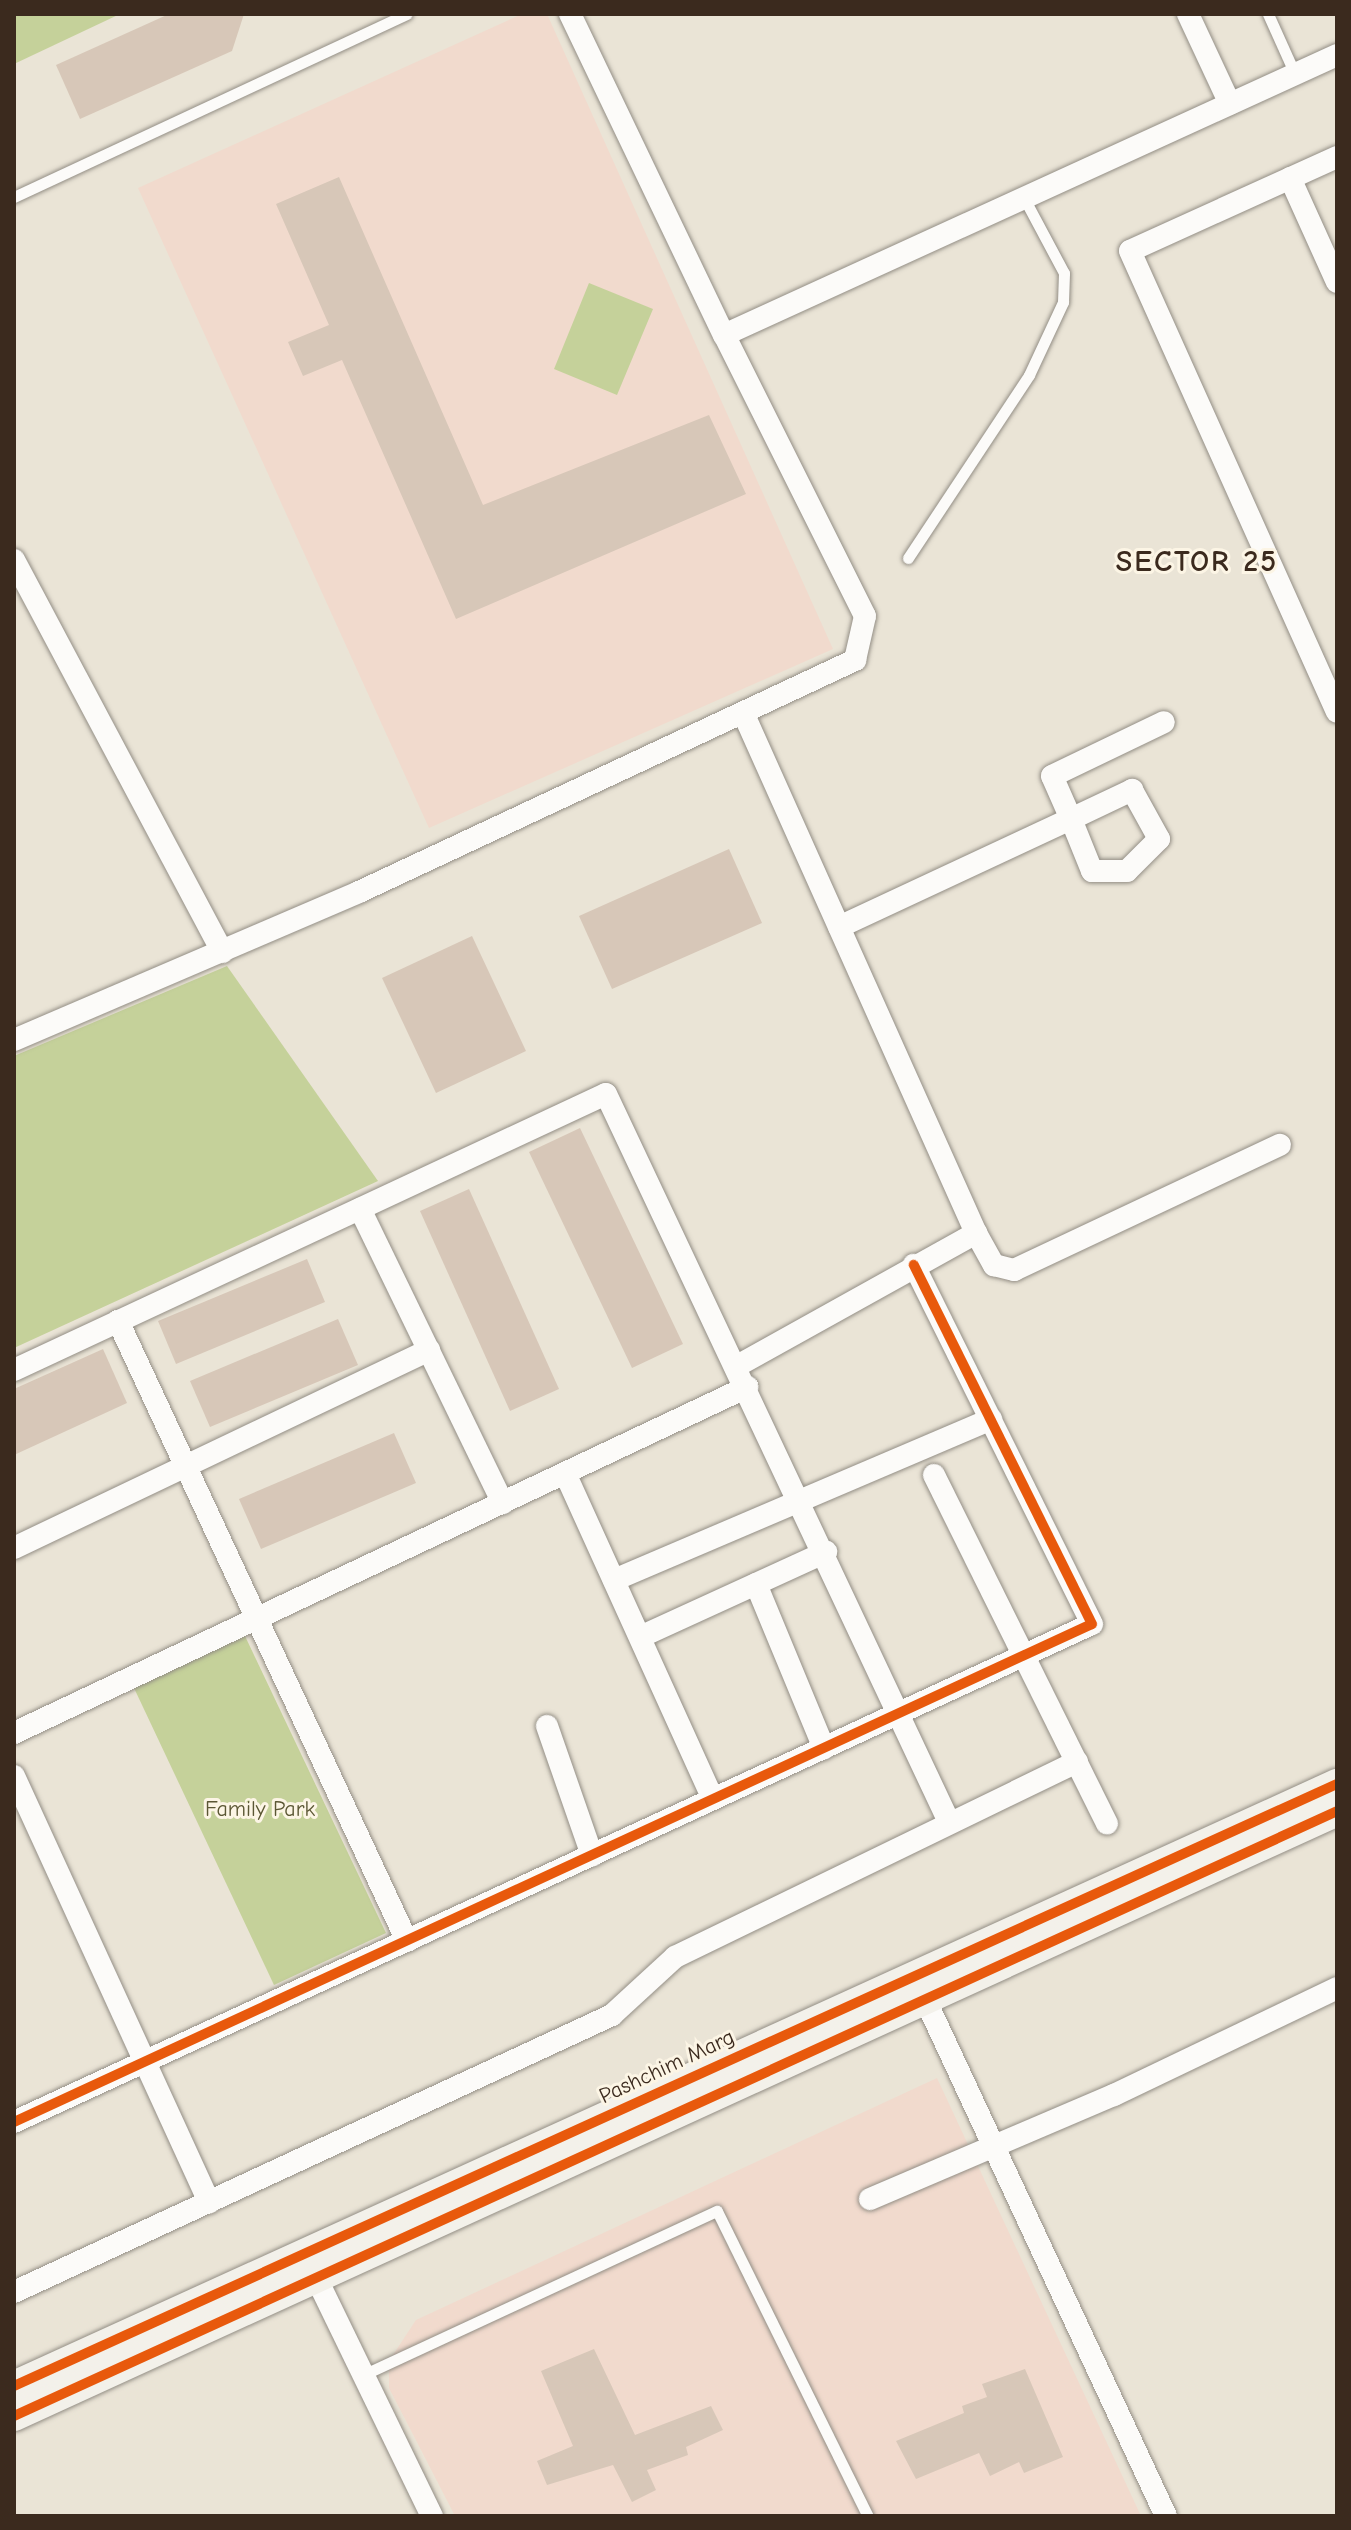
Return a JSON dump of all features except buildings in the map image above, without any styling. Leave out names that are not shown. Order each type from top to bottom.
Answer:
[{"type":"main road","name":"Pashchim Marg","points":[[14,2386],[310,2266],[1337,1784]]},
{"type":"main road","points":[[14,2416],[310,2266],[925,1999],[1337,1811]]},
{"type":"street","points":[[14,1040],[222,952],[745,717],[855,660],[865,616],[724,335],[570,14]]},
{"type":"street","points":[[1188,14],[1230,104]]},
{"type":"street","points":[[724,335],[1337,55]]},
{"type":"street","points":[[1337,157],[1130,251],[1337,712]]},
{"type":"street","points":[[1290,178],[1337,282]]},
{"type":"street","points":[[14,560],[222,952]]},
{"type":"street","points":[[745,717],[976,1233],[994,1265],[1014,1270],[1280,1145]]},
{"type":"street","points":[[839,927],[1071,819],[1052,776],[1164,722]]},
{"type":"street","points":[[14,1370],[606,1094],[902,1713],[949,1822]]},
{"type":"street","points":[[360,1209],[503,1503]]},
{"type":"street","points":[[737,1366],[976,1233]]},
{"type":"street","points":[[14,2122],[1092,1624],[914,1265]]},
{"type":"street","points":[[118,1321],[407,1941]]},
{"type":"street","points":[[14,1548],[429,1350]]},
{"type":"street","points":[[14,1733],[747,1387]]},
{"type":"street","points":[[614,1580],[991,1419]]},
{"type":"street","points":[[565,1473],[713,1799]]},
{"type":"street","points":[[934,1475],[1107,1823]]},
{"type":"street","points":[[640,1637],[826,1552]]},
{"type":"street","points":[[756,1584],[824,1748]]},
{"type":"street","points":[[547,1726],[592,1855]]},
{"type":"street","points":[[14,2292],[612,2015],[675,1957],[1077,1762]]},
{"type":"street","points":[[14,1776],[209,2202]]},
{"type":"street","points":[[870,2199],[1337,1988]]},
{"type":"street","points":[[925,1999],[1166,2516]]},
{"type":"street","points":[[310,2266],[432,2516]]},
{"type":"lane","points":[[14,197],[406,14]]},
{"type":"lane","points":[[1268,14],[1295,74]]},
{"type":"lane","points":[[908,558],[1029,375],[1063,302],[1064,273],[1024,198]]},
{"type":"lane","points":[[363,2375],[717,2211],[868,2516]]},
{"type":"shaded area","points":[[522,14],[547,14],[833,649],[429,828],[138,188]]},
{"type":"shaded area","points":[[937,2078],[1141,2516],[455,2516],[389,2388],[389,2361],[416,2320]]},
{"type":"green space","points":[[14,14],[120,14],[14,64]]},
{"type":"green space","points":[[589,283],[653,309],[617,395],[554,369]]},
{"type":"green space","points":[[227,966],[378,1181],[14,1348],[14,1056]]},
{"type":"green space","name":"Family Park","points":[[245,1636],[386,1933],[274,1985],[134,1688]]},
{"type":"cycle path","points":[[14,2122],[1092,1624],[914,1265]]},
{"type":"cycle path","points":[[14,2386],[1337,1784]]},
{"type":"cycle path","points":[[14,2416],[1337,1811]]},
{"type":"district","name":"SECTOR 25","points":[[1197,562]]}]
